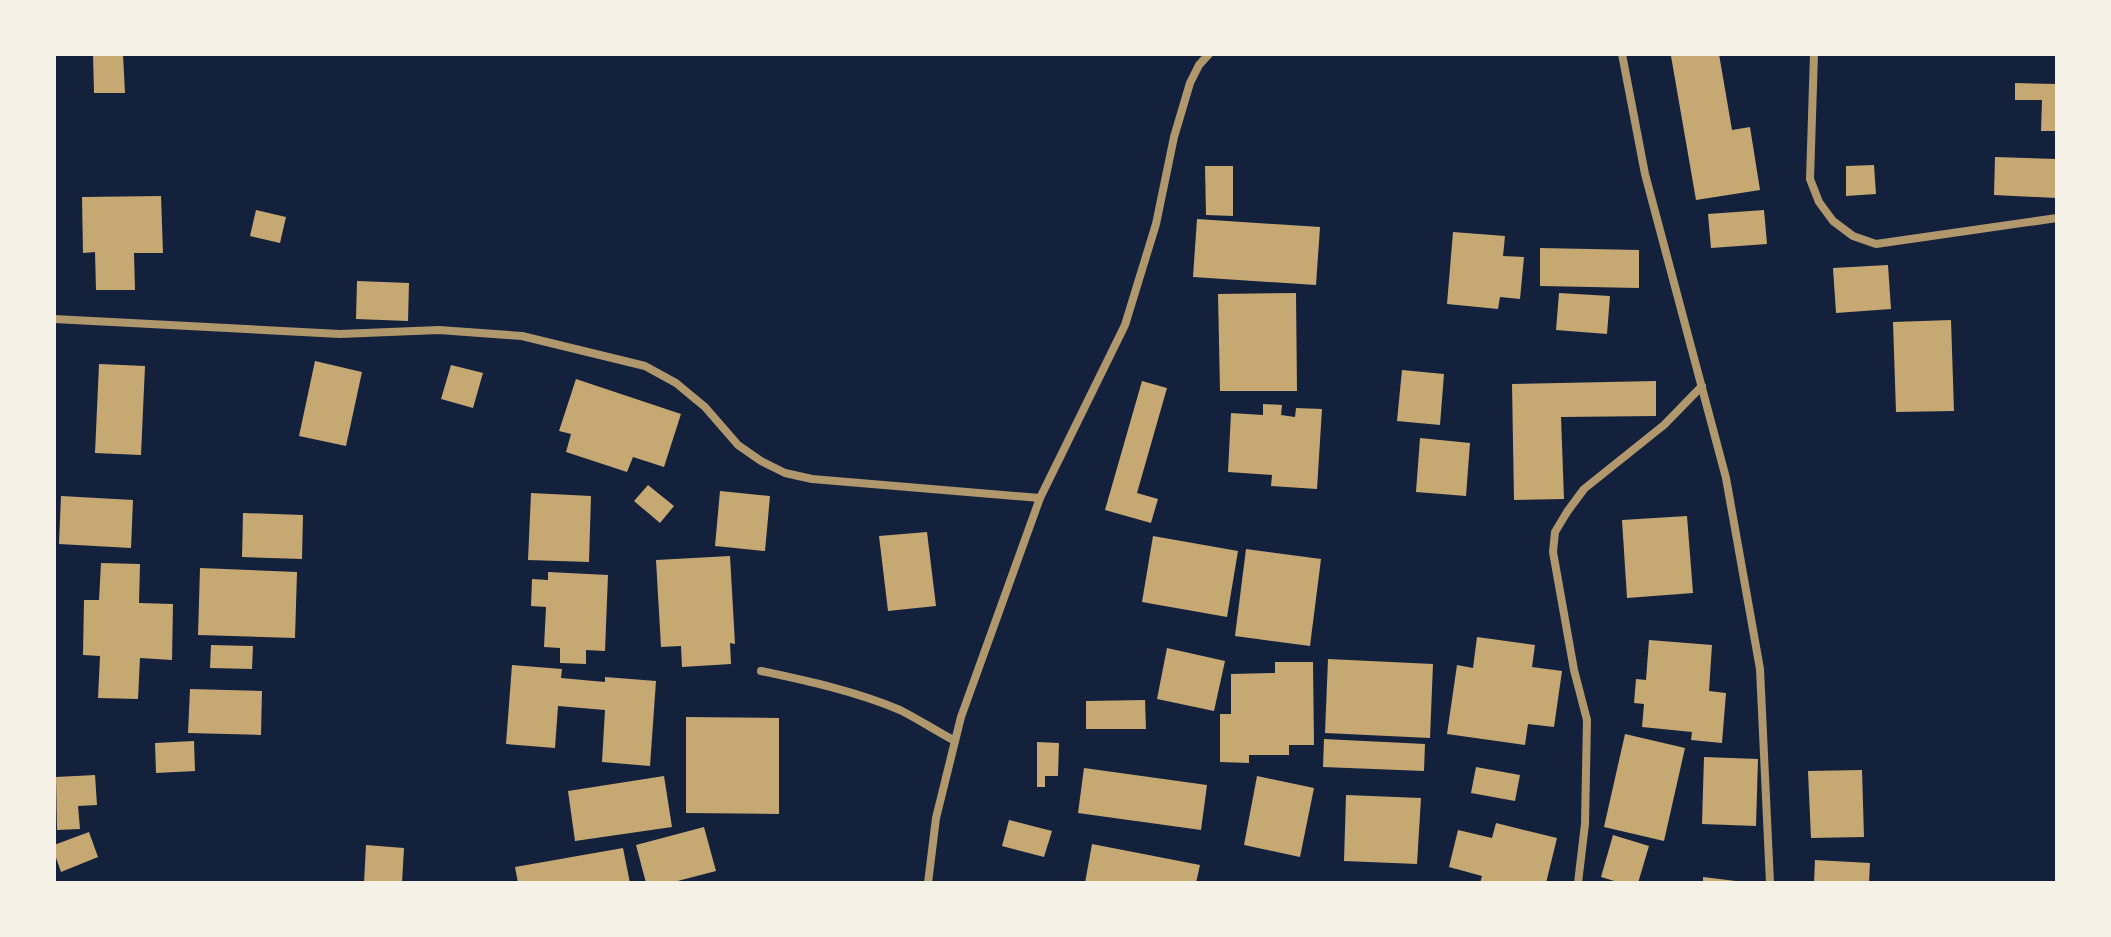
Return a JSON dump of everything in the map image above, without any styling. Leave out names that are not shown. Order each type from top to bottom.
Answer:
[{"type":"street","points":[[928,883],[936,818],[961,717],[1040,498],[1125,325],[1156,224],[1174,137],[1190,83],[1209,54]]},
{"type":"street","points":[[1622,54],[1645,174],[1726,478],[1760,669],[1770,883]]},
{"type":"street","points":[[1814,54],[1810,179],[1819,202],[1833,221],[1853,236],[1876,244],[2057,218]]},
{"type":"street","points":[[54,319],[340,334],[439,330],[522,336],[645,366],[676,383],[705,407],[738,445],[785,473],[812,479],[1040,498]]},
{"type":"street","points":[[1578,883],[1585,824],[1587,720],[1574,670],[1553,552],[1555,532],[1584,489],[1664,425],[1702,386]]},
{"type":"street","points":[[761,671],[859,695],[900,711],[955,741]]},
{"type":"building","points":[[93,54],[123,54],[125,93],[94,93]]},
{"type":"building","points":[[1719,54],[1732,130],[1750,127],[1760,190],[1696,200],[1671,56]]},
{"type":"building","points":[[2015,83],[2057,84],[2057,131],[2041,131],[2042,100],[2015,100]]},
{"type":"building","points":[[1995,157],[2057,159],[2056,198],[1994,195]]},
{"type":"building","points":[[1874,165],[1876,194],[1846,196],[1846,166]]},
{"type":"building","points":[[1205,166],[1233,166],[1233,216],[1206,215]]},
{"type":"building","points":[[161,196],[163,253],[134,253],[135,290],[96,290],[95,252],[83,253],[82,197]]},
{"type":"building","points":[[256,210],[286,217],[280,243],[250,236]]},
{"type":"building","points":[[1764,210],[1767,244],[1711,248],[1708,214]]},
{"type":"building","points":[[1197,219],[1320,227],[1316,285],[1193,277]]},
{"type":"building","points":[[1453,232],[1505,236],[1503,256],[1524,257],[1520,299],[1500,297],[1498,309],[1447,304]]},
{"type":"building","points":[[1540,248],[1639,250],[1639,288],[1540,286]]},
{"type":"building","points":[[1888,265],[1891,309],[1836,313],[1833,268]]},
{"type":"building","points":[[357,281],[409,283],[408,321],[356,319]]},
{"type":"building","points":[[1296,293],[1297,391],[1220,391],[1218,294]]},
{"type":"building","points":[[1559,293],[1610,296],[1607,334],[1556,330]]},
{"type":"building","points":[[1951,320],[1954,411],[1896,412],[1893,322]]},
{"type":"building","points":[[315,361],[362,372],[346,446],[299,436]]},
{"type":"building","points":[[99,364],[145,366],[141,455],[95,453]]},
{"type":"building","points":[[451,365],[483,373],[473,408],[441,399]]},
{"type":"building","points":[[1402,370],[1444,374],[1440,425],[1397,421]]},
{"type":"building","points":[[576,379],[681,414],[664,467],[633,457],[627,472],[566,452],[571,434],[559,431]]},
{"type":"building","points":[[1142,381],[1167,388],[1137,493],[1158,499],[1151,523],[1105,510]]},
{"type":"building","points":[[1656,381],[1656,416],[1561,417],[1564,499],[1514,500],[1512,384]]},
{"type":"building","points":[[1263,404],[1282,405],[1281,415],[1295,417],[1296,408],[1322,409],[1317,489],[1271,486],[1272,475],[1228,472],[1231,413],[1263,415]]},
{"type":"building","points":[[1420,438],[1470,443],[1466,496],[1416,492]]},
{"type":"building","points":[[648,485],[674,506],[660,523],[634,501]]},
{"type":"building","points":[[720,491],[770,496],[765,551],[715,546]]},
{"type":"building","points":[[531,493],[591,496],[589,562],[528,560]]},
{"type":"building","points":[[61,496],[133,500],[131,548],[59,544]]},
{"type":"building","points":[[243,513],[303,515],[302,559],[242,557]]},
{"type":"building","points":[[1687,516],[1693,593],[1627,598],[1622,520]]},
{"type":"building","points":[[927,532],[936,606],[888,611],[879,536]]},
{"type":"building","points":[[1153,536],[1238,551],[1227,617],[1142,602]]},
{"type":"building","points":[[1246,549],[1321,559],[1310,646],[1235,636]]},
{"type":"building","points":[[730,556],[735,644],[730,643],[731,664],[682,667],[681,646],[661,647],[656,560]]},
{"type":"building","points":[[101,563],[140,564],[139,603],[173,604],[172,660],[140,658],[138,699],[98,698],[100,656],[83,655],[84,600],[99,600]]},
{"type":"building","points":[[200,568],[297,572],[295,638],[198,635]]},
{"type":"building","points":[[548,572],[608,575],[605,651],[586,650],[586,664],[560,663],[560,648],[544,647],[546,607],[531,606],[532,579],[548,580]]},
{"type":"building","points":[[1477,637],[1535,645],[1532,667],[1562,671],[1554,727],[1528,724],[1525,745],[1447,734],[1457,665],[1473,668]]},
{"type":"building","points":[[1649,640],[1712,645],[1709,691],[1726,693],[1722,743],[1691,740],[1692,732],[1642,727],[1644,704],[1634,703],[1636,679],[1646,680]]},
{"type":"building","points":[[211,645],[253,646],[252,669],[210,668]]},
{"type":"building","points":[[1167,648],[1225,661],[1214,711],[1157,699]]},
{"type":"building","points":[[1328,659],[1433,664],[1430,738],[1325,733]]},
{"type":"building","points":[[1275,662],[1313,662],[1314,745],[1289,745],[1289,755],[1249,755],[1249,763],[1220,762],[1220,714],[1231,714],[1231,674],[1275,673]]},
{"type":"building","points":[[512,665],[562,669],[561,678],[605,682],[605,677],[656,681],[650,766],[602,762],[605,710],[558,706],[555,748],[506,744]]},
{"type":"building","points":[[190,689],[262,691],[261,735],[188,733]]},
{"type":"building","points":[[1145,700],[1146,729],[1086,729],[1086,701]]},
{"type":"building","points":[[686,717],[779,718],[779,814],[686,813]]},
{"type":"building","points":[[1625,734],[1685,748],[1664,841],[1604,827]]},
{"type":"building","points":[[1324,739],[1425,744],[1424,771],[1323,767]]},
{"type":"building","points":[[194,741],[195,771],[156,773],[155,743]]},
{"type":"building","points":[[1037,742],[1059,743],[1058,776],[1045,776],[1045,787],[1037,787]]},
{"type":"building","points":[[1704,757],[1758,759],[1756,826],[1702,824]]},
{"type":"building","points":[[1476,767],[1520,775],[1515,801],[1471,793]]},
{"type":"building","points":[[1084,768],[1207,785],[1201,830],[1078,813]]},
{"type":"building","points":[[1862,770],[1864,837],[1811,838],[1808,771]]},
{"type":"building","points":[[95,775],[97,805],[78,806],[80,829],[57,830],[56,777]]},
{"type":"building","points":[[664,776],[672,827],[575,841],[568,791]]},
{"type":"building","points":[[1257,776],[1314,788],[1300,857],[1244,845]]},
{"type":"building","points":[[1346,795],[1421,798],[1417,864],[1344,861]]},
{"type":"building","points":[[1009,820],[1052,831],[1044,857],[1002,846]]},
{"type":"building","points":[[1496,823],[1557,838],[1546,883],[1480,883],[1482,876],[1449,867],[1458,830],[1492,838]]},
{"type":"building","points":[[704,827],[716,871],[670,883],[646,883],[636,845]]},
{"type":"building","points":[[89,832],[98,857],[61,872],[54,845]]},
{"type":"building","points":[[1613,835],[1649,846],[1638,883],[1621,883],[1601,877]]},
{"type":"building","points":[[1092,844],[1200,865],[1196,883],[1085,883]]},
{"type":"building","points":[[366,845],[404,848],[402,883],[364,883]]},
{"type":"building","points":[[623,848],[630,883],[518,883],[515,867]]},
{"type":"building","points":[[1815,860],[1870,863],[1869,883],[1814,883]]},
{"type":"building","points":[[1703,877],[1736,881],[1736,883],[1703,883]]}]
